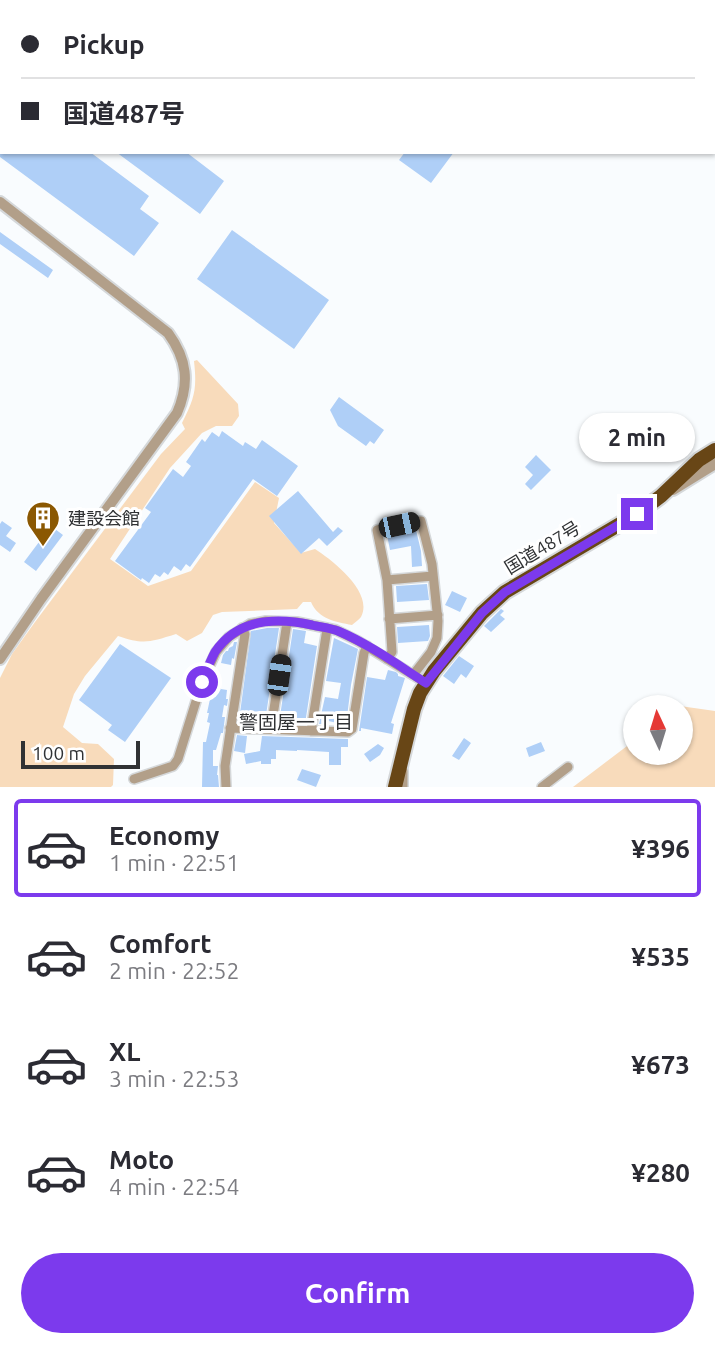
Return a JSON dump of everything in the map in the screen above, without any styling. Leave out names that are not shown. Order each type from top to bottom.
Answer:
[{"type":"highway","name":"国道487号","points":[[395,787],[414,709],[426,683],[482,613],[505,592],[637,514],[662,496],[699,460],[715,450]]},
{"type":"street","points":[[0,202],[168,333],[183,358],[186,379],[183,400],[177,413],[41,598],[0,659]]},
{"type":"street","points":[[662,496],[715,464]]},
{"type":"street","points":[[387,659],[392,652],[387,580],[377,530],[421,521],[432,564],[438,615],[437,638],[431,652],[413,675]]},
{"type":"street","points":[[387,580],[433,576]]},
{"type":"street","points":[[389,619],[438,615]]},
{"type":"street","points":[[134,779],[173,766],[178,759],[202,682],[216,652],[229,638],[250,624],[266,621],[297,622],[336,631],[367,646],[426,683]]},
{"type":"street","points":[[271,729],[287,622]]},
{"type":"street","points":[[226,787],[225,766],[245,634],[242,628]]},
{"type":"street","points":[[311,731],[327,629]]},
{"type":"street","points":[[230,728],[348,732],[352,729],[367,646]]},
{"type":"street","points":[[402,759],[403,787]]},
{"type":"street","points":[[542,787],[568,767]]},
{"type":"shaded area","points":[[197,360],[238,404],[239,416],[232,426],[216,426],[202,433],[170,468],[110,559],[148,586],[191,571],[255,482],[279,498],[274,523],[301,553],[315,549],[357,587],[362,597],[361,617],[352,625],[340,623],[323,616],[311,602],[303,602],[297,609],[222,612],[213,615],[202,633],[187,641],[176,634],[147,641],[134,641],[118,636],[85,676],[74,694],[63,727],[82,743],[98,744],[114,759],[113,785],[0,787],[0,678],[12,654],[35,622],[161,454],[185,429],[182,423],[194,393],[194,361]]},
{"type":"shaded area","points":[[693,708],[715,711],[715,787],[573,787],[623,749],[623,765],[693,765]]},
{"type":"building","points":[[0,154],[93,154],[149,196],[140,209],[159,223],[134,256],[0,157]]},
{"type":"building","points":[[119,154],[189,154],[224,181],[200,214]]},
{"type":"building","points":[[404,154],[453,154],[431,183],[399,160]]},
{"type":"building","points":[[232,230],[329,300],[294,349],[197,279]]},
{"type":"building","points":[[0,232],[53,270],[48,278],[0,244]]},
{"type":"building","points":[[339,397],[384,430],[374,444],[370,441],[366,446],[338,426],[330,410]]},
{"type":"building","points":[[222,431],[243,446],[245,442],[256,449],[262,440],[298,466],[277,496],[253,479],[190,567],[186,564],[181,571],[174,566],[168,575],[164,572],[160,577],[155,574],[149,583],[142,578],[141,580],[115,561],[151,512],[145,508],[173,469],[183,477],[191,466],[186,462],[202,439],[205,442],[212,432],[219,437]]},
{"type":"building","points":[[536,455],[551,470],[531,490],[525,484],[533,475],[525,467]]},
{"type":"building","points":[[298,491],[333,532],[338,527],[343,531],[327,546],[319,538],[301,554],[269,516]]},
{"type":"building","points":[[2,521],[12,528],[6,536],[16,543],[10,552],[0,545]]},
{"type":"building","name":"建設会館","points":[[51,526],[63,535],[36,571],[24,562]]},
{"type":"building","points":[[416,530],[422,566],[412,567],[411,546],[390,550],[387,535]]},
{"type":"building","points":[[427,584],[429,600],[397,602],[396,586]]},
{"type":"building","points":[[452,591],[467,598],[460,612],[445,605]]},
{"type":"building","points":[[501,609],[504,611],[500,615],[505,619],[491,632],[484,626]]},
{"type":"building","points":[[429,625],[428,641],[398,643],[397,627]]},
{"type":"building","points":[[279,628],[265,722],[243,721],[244,714],[240,713],[251,631]]},
{"type":"building","points":[[293,629],[306,631],[304,643],[317,646],[305,724],[279,723]]},
{"type":"building","points":[[334,638],[358,649],[346,725],[324,720],[324,724],[319,724],[325,697],[338,699],[341,683],[326,681]]},
{"type":"building","points":[[237,642],[231,665],[221,663],[223,655]]},
{"type":"building","points":[[120,644],[171,678],[125,742],[108,730],[112,725],[79,700]]},
{"type":"building","points":[[459,656],[474,666],[466,678],[461,674],[454,684],[443,676]]},
{"type":"building","points":[[388,670],[405,678],[391,723],[394,724],[392,734],[361,728],[359,731],[367,677],[385,680]]},
{"type":"building","points":[[213,685],[227,690],[228,699],[222,717],[225,717],[223,733],[216,750],[213,750],[213,766],[218,766],[219,787],[202,787],[203,742],[206,742],[210,723],[207,722],[207,713]]},
{"type":"building","points":[[237,735],[247,736],[245,753],[234,751]]},
{"type":"building","points":[[262,736],[348,739],[348,747],[341,747],[341,765],[329,765],[329,752],[297,750],[276,750],[276,759],[271,759],[271,764],[261,764],[261,761],[246,764],[244,754],[260,751]]},
{"type":"building","points":[[464,738],[471,743],[459,760],[452,756]]},
{"type":"building","points":[[541,742],[545,751],[529,757],[526,748]]},
{"type":"building","points":[[378,744],[384,748],[380,755],[370,762],[364,754]]},
{"type":"building","points":[[302,769],[321,775],[316,787],[297,780]]},
{"type":"place","name":"建設会館","points":[[43,548]]},
{"type":"district","name":"警固屋一丁目","points":[[296,722]]},
{"type":"route","points":[[202,682],[216,652],[229,638],[250,624],[266,621],[297,622],[336,631],[358,641],[426,683],[482,613],[505,592],[637,514]]}]
